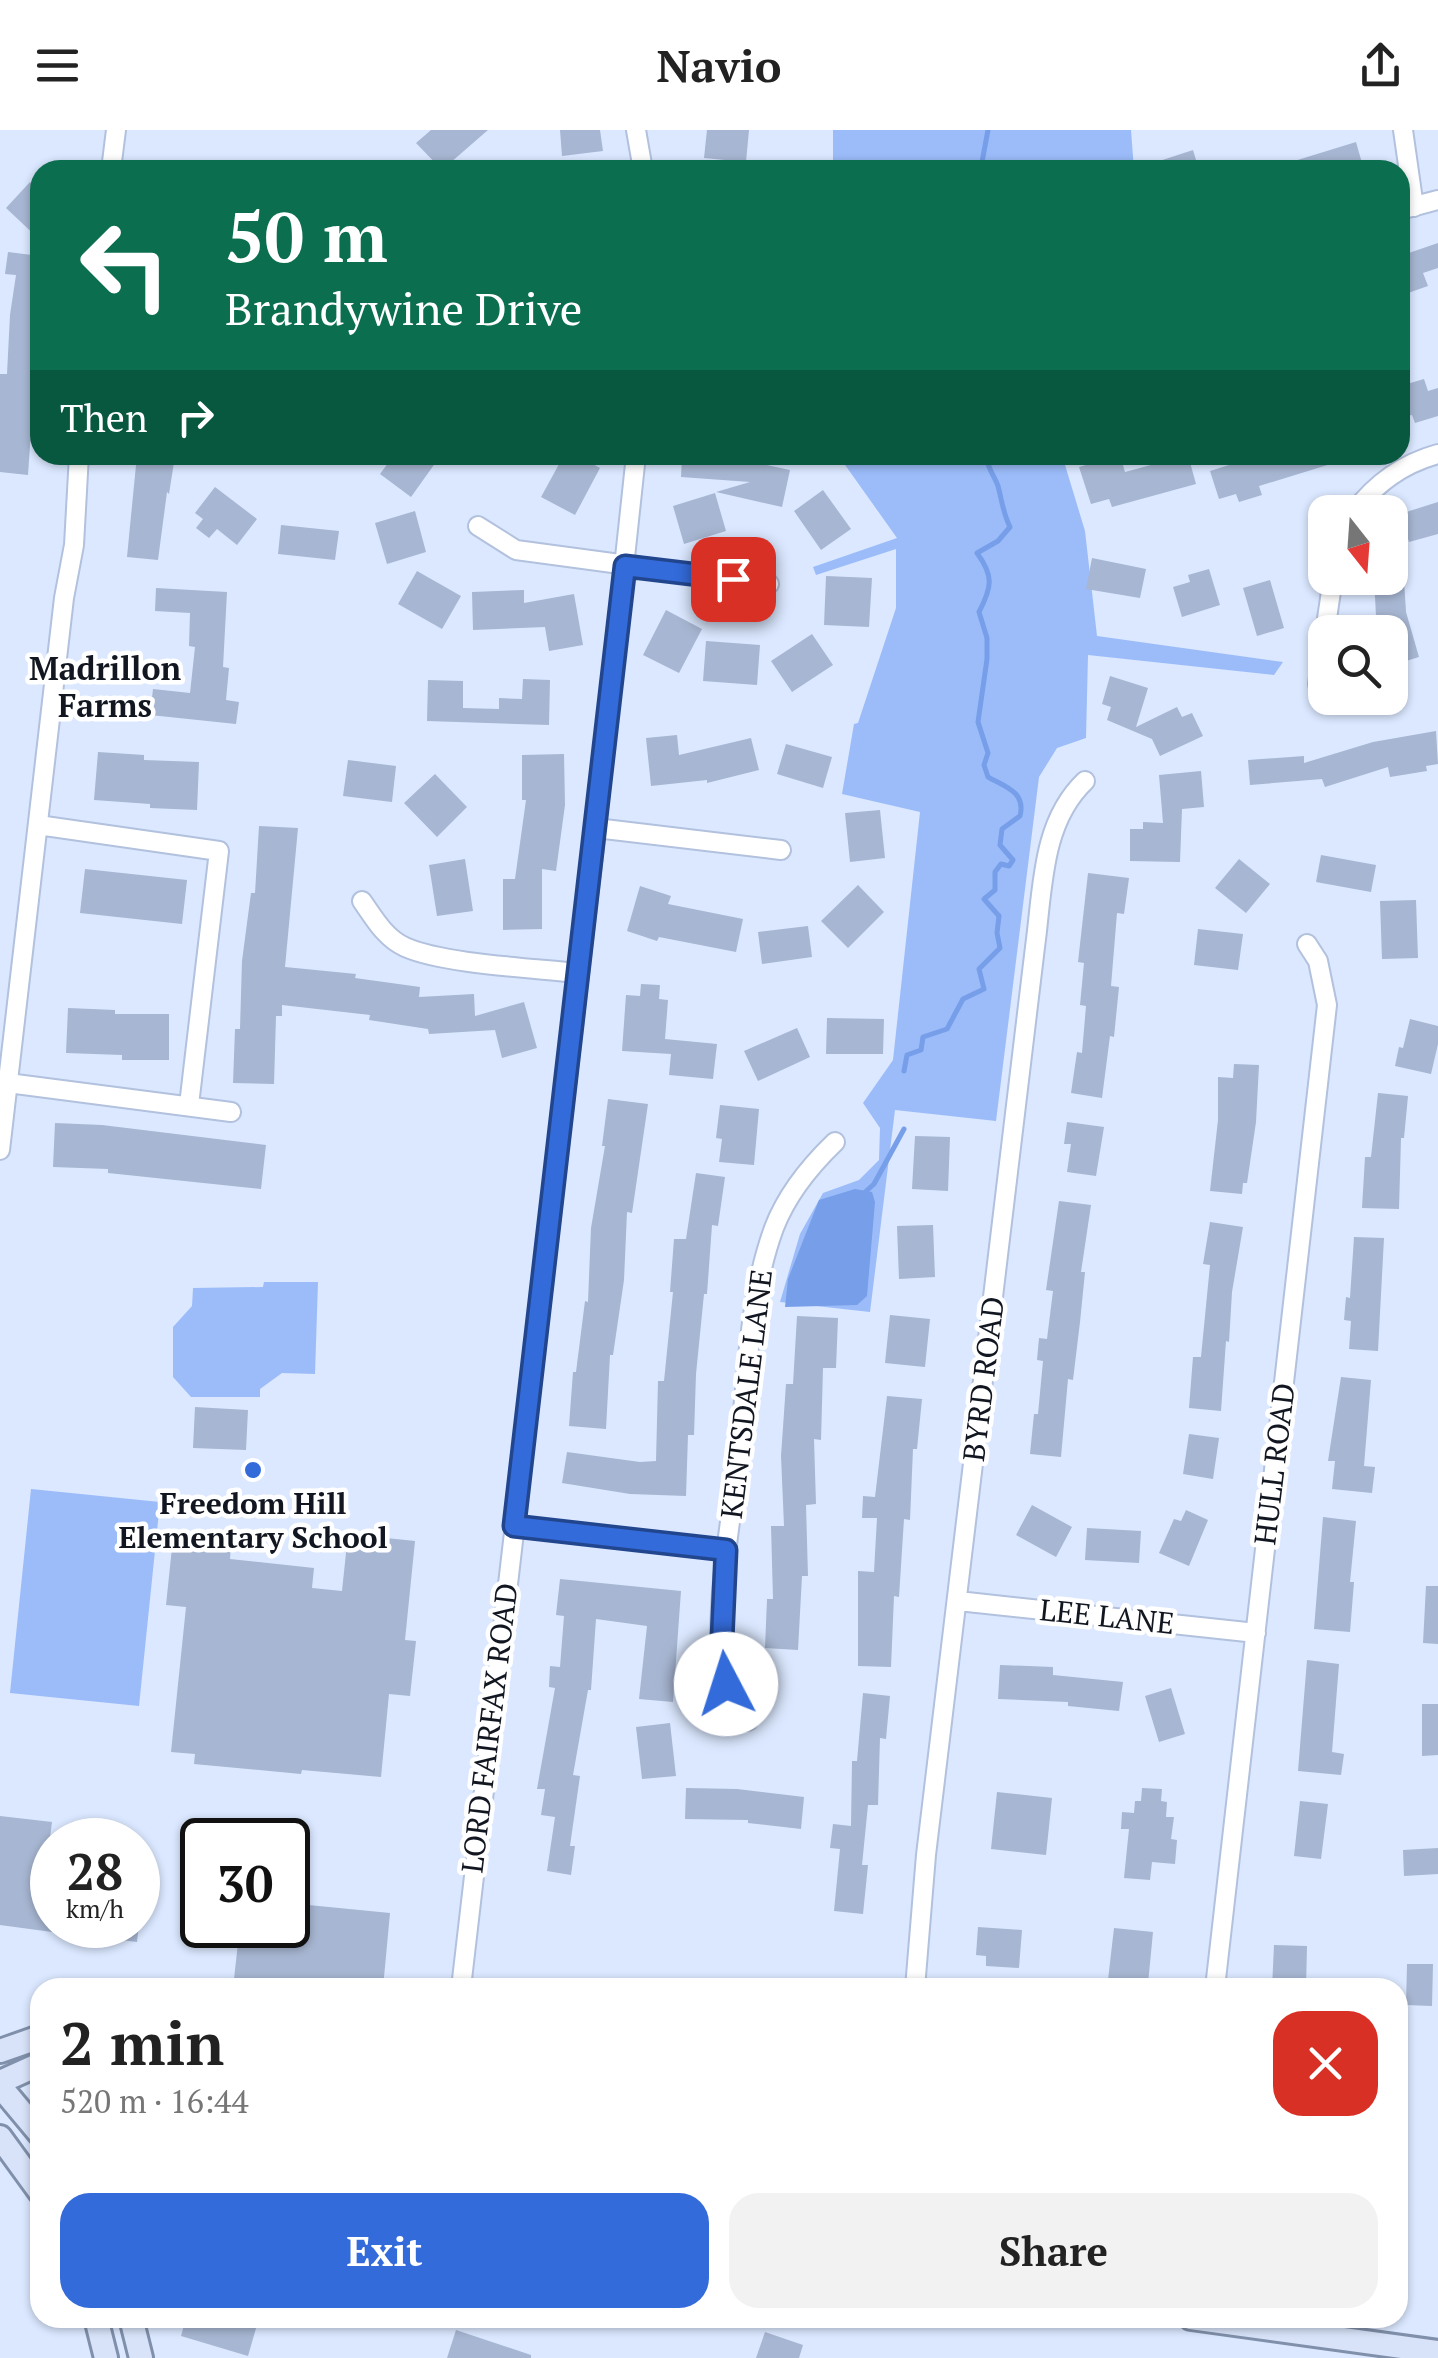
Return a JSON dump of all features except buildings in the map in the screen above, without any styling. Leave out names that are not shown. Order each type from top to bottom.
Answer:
[{"type":"main road","points":[[0,2051],[30,2040]]},
{"type":"main road","points":[[30,2069],[0,2084],[30,2122]]},
{"type":"main road","points":[[0,2137],[30,2178]]},
{"type":"main road","points":[[98,2328],[106,2358]]},
{"type":"main road","points":[[133,2328],[141,2358]]},
{"type":"main road","points":[[1263,2328],[1438,2352]]},
{"type":"street","points":[[112,160],[116,130]]},
{"type":"street","points":[[636,130],[641,160]]},
{"type":"street","points":[[1403,130],[1405,160]]},
{"type":"street","points":[[1410,208],[1438,200]]},
{"type":"street","points":[[1410,464],[1438,454]]},
{"type":"street","points":[[0,1150],[64,598],[74,545],[78,465]]},
{"type":"street","name":"LORD FAIRFAX ROAD","points":[[462,1978],[635,465]]},
{"type":"street","points":[[1369,495],[1384,479],[1408,465]]},
{"type":"street","points":[[478,526],[516,550],[769,584]]},
{"type":"street","name":"BYRD ROAD","points":[[916,1978],[926,1855],[1035,947],[1052,831],[1063,806],[1086,781]]},
{"type":"street","points":[[38,824],[219,851],[190,1105]]},
{"type":"street","points":[[596,828],[781,850]]},
{"type":"street","points":[[362,901],[384,932],[404,947],[442,957],[578,972]]},
{"type":"street","name":"HULL ROAD","points":[[1217,1978],[1327,1004],[1318,961],[1307,944]]},
{"type":"street","points":[[8,1083],[231,1112]]},
{"type":"street","name":"KENTSDALE LANE","points":[[748,1721],[730,1694],[721,1662],[726,1550],[763,1260],[791,1194],[810,1166],[835,1142]]},
{"type":"street","points":[[514,1526],[726,1550]]},
{"type":"street","name":"LEE LANE","points":[[958,1601],[1256,1633]]},
{"type":"shaded area","points":[[833,130],[1131,130],[1133,160],[833,160]]},
{"type":"shaded area","points":[[845,465],[1065,465],[1085,531],[1097,636],[1283,662],[1274,675],[1088,655],[1086,738],[1057,748],[1039,777],[996,1121],[895,1110],[870,1312],[780,1302],[800,1234],[823,1193],[859,1180],[879,1160],[880,1128],[863,1103],[893,1060],[920,812],[842,794],[854,724],[858,723],[896,608],[896,549],[816,575],[813,567],[897,538]]},
{"type":"shaded area","points":[[855,1189],[872,1192],[875,1202],[867,1296],[857,1305],[785,1307],[788,1279],[819,1200]]},
{"type":"shaded area","points":[[264,1282],[318,1282],[315,1374],[282,1373],[260,1389],[260,1397],[191,1397],[173,1377],[173,1327],[192,1306],[193,1288],[263,1287]]},
{"type":"shaded area","points":[[31,1489],[160,1502],[139,1706],[10,1693]]},
{"type":"waterway","points":[[982,160],[988,130]]},
{"type":"waterway","points":[[904,1071],[907,1055],[921,1050],[923,1037],[947,1029],[963,999],[984,989],[979,969],[1000,948],[999,916],[984,899],[995,890],[995,872],[1001,864],[1009,866],[1013,860],[1000,845],[1002,829],[1020,816],[1020,801],[1013,791],[988,777],[984,765],[988,753],[978,722],[987,659],[987,638],[979,612],[989,582],[977,553],[998,541],[1010,527],[989,465]]},
{"type":"waterway","points":[[863,1194],[874,1184],[904,1129]]},
{"type":"place","name":"Freedom Hill Elementary School","points":[[253,1470]]},
{"type":"district","name":"Madrillon Farms","points":[[105,688]]},
{"type":"route","points":[[726,1684],[721,1662],[726,1550],[514,1526],[625,566],[733,579]]}]
